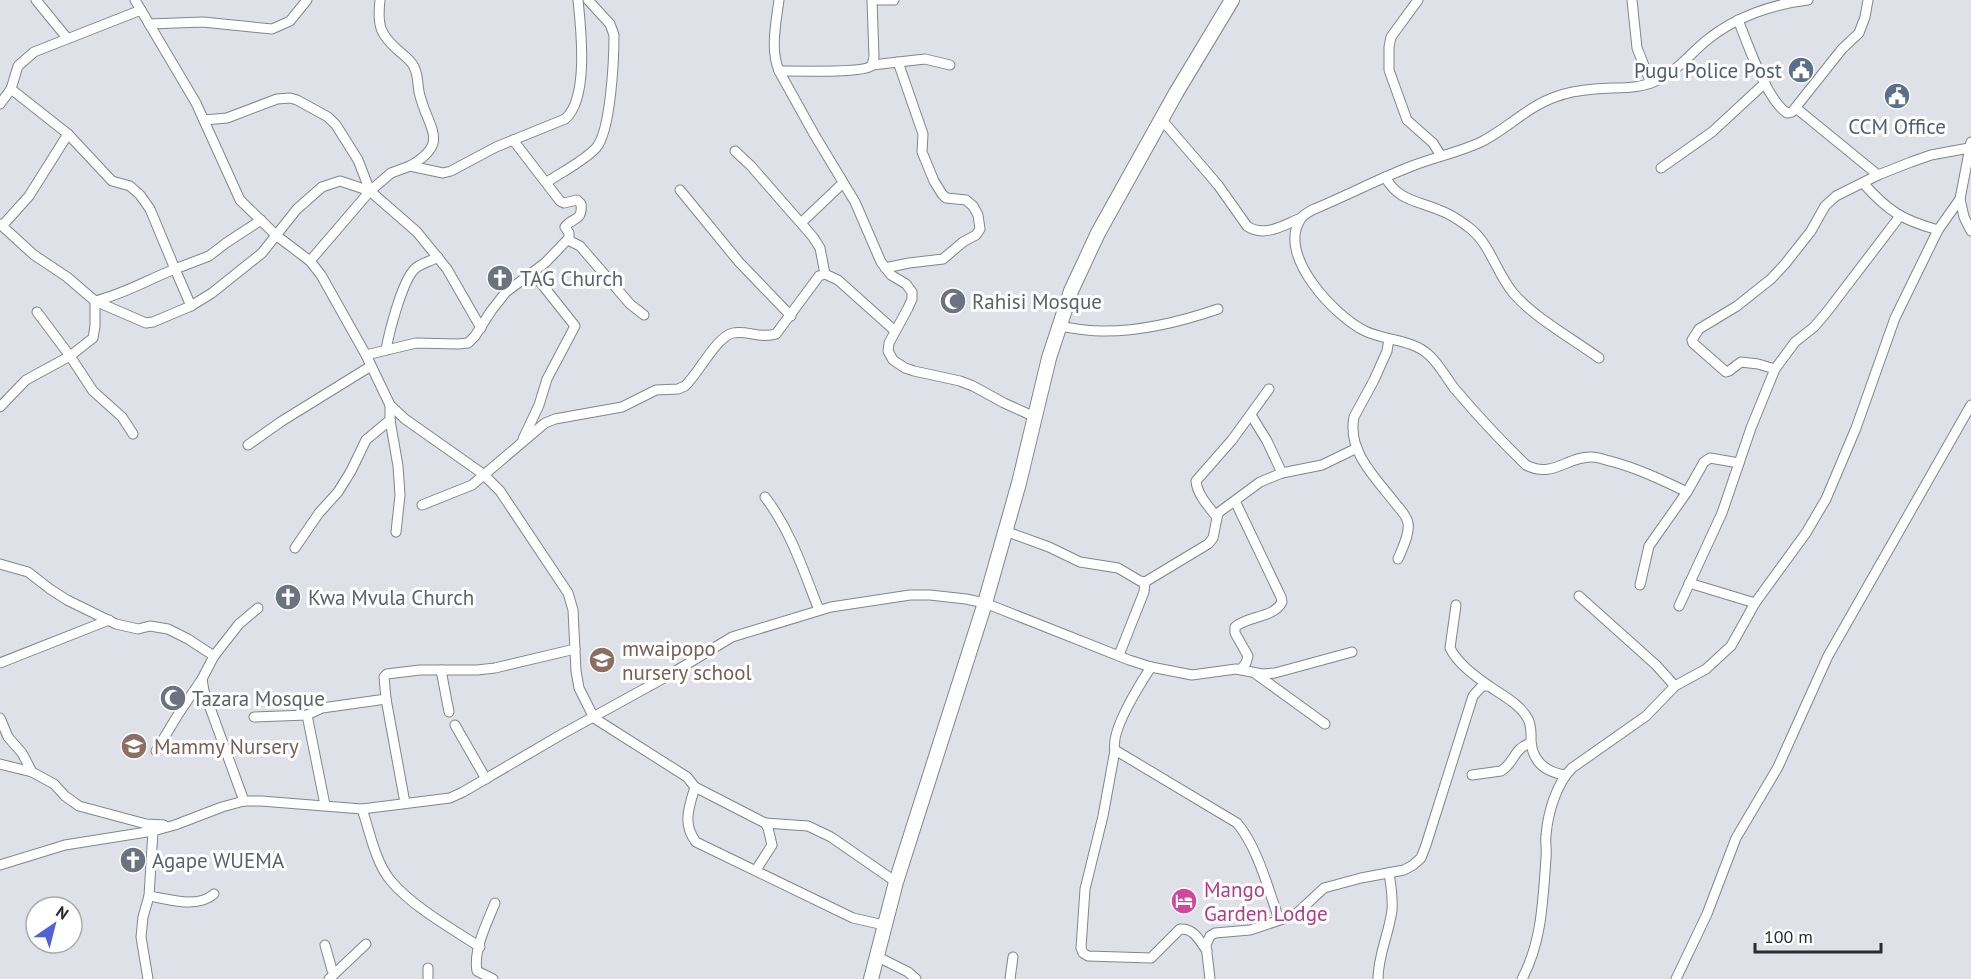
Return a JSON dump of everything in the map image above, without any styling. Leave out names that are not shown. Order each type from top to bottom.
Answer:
[{"type":"main road","points":[[871,979],[896,882],[985,603],[1058,326],[1089,252],[1232,0]]},
{"type":"street","points":[[36,0],[67,38]]},
{"type":"street","points":[[135,0],[196,102],[236,194],[277,236],[310,261],[321,275],[366,355],[390,405],[405,419],[483,474],[500,491],[568,593],[573,610],[579,688],[594,718],[687,777],[695,787],[765,823],[796,824],[831,837],[896,882]]},
{"type":"street","points":[[149,24],[203,22],[272,29],[290,21],[307,0]]},
{"type":"street","points":[[310,261],[370,191],[391,173],[410,166],[426,155],[434,143],[433,130],[420,97],[417,73],[413,65],[381,31],[378,16],[380,0]]},
{"type":"street","points":[[410,166],[443,173],[451,171],[496,147],[565,119],[574,107],[581,73],[582,45],[578,0]]},
{"type":"street","points":[[547,182],[591,153],[598,145],[605,129],[615,34],[610,24],[588,0]]},
{"type":"street","points":[[779,0],[774,51],[780,71],[855,202],[871,242],[885,268],[897,280],[906,284],[912,292],[912,299],[894,331],[888,351],[893,360],[905,368],[967,383],[1035,417]]},
{"type":"street","points":[[872,0],[874,57],[872,65]]},
{"type":"street","points":[[878,0],[894,0]]},
{"type":"street","points":[[1418,0],[1391,37],[1389,70],[1407,120],[1433,143],[1441,156]]},
{"type":"street","points":[[1632,0],[1637,48],[1651,83]]},
{"type":"street","points":[[1162,120],[1218,185],[1247,226],[1260,232],[1301,218],[1312,210],[1385,177],[1480,142],[1535,106],[1555,97],[1595,89],[1640,86],[1651,83],[1667,75],[1710,38],[1738,20],[1762,10],[1808,0]]},
{"type":"street","points":[[1738,20],[1765,83],[1787,113],[1796,108],[1826,67],[1859,33],[1868,0]]},
{"type":"street","points":[[0,104],[11,88],[15,70],[23,60],[45,46],[141,10]]},
{"type":"street","points":[[780,71],[863,69],[872,65],[925,60],[950,65]]},
{"type":"street","points":[[885,268],[943,259],[963,242],[976,235],[980,229],[974,206],[966,200],[946,198],[934,181],[922,152],[923,134],[898,62]]},
{"type":"street","points":[[1661,168],[1712,132],[1765,83]]},
{"type":"street","points":[[11,88],[68,134],[112,181],[130,186],[140,195],[150,209],[190,306]]},
{"type":"street","points":[[204,120],[227,118],[277,99],[297,100],[323,113],[336,125],[358,160],[370,191]]},
{"type":"street","points":[[1796,108],[1878,176]]},
{"type":"street","points":[[68,134],[29,196],[1,225],[34,255],[67,277],[95,301],[146,322],[153,322],[190,306],[212,293],[262,253],[297,209],[322,188],[340,181],[370,191],[409,224],[450,274],[481,328]]},
{"type":"street","points":[[366,355],[416,343],[464,344],[471,340],[481,328],[506,292],[533,273],[568,240],[569,236],[565,227],[580,216],[581,204],[578,200],[564,203],[560,201],[513,140]]},
{"type":"street","points":[[1775,369],[1741,362],[1726,372],[1693,344],[1692,340],[1700,328],[1737,306],[1771,279],[1810,231],[1828,203],[1836,196],[1931,155],[1970,145],[1960,199],[1964,217],[1971,231]]},
{"type":"street","points":[[735,151],[802,222],[820,249],[825,274]]},
{"type":"street","points":[[1385,177],[1391,187],[1408,200],[1440,210],[1468,226],[1482,239],[1514,294],[1532,310],[1599,358]]},
{"type":"street","points":[[802,222],[843,183]]},
{"type":"street","points":[[1863,183],[1880,202],[1900,216],[1938,230]]},
{"type":"street","points":[[680,190],[739,262],[791,315]]},
{"type":"street","points":[[1522,979],[1531,959],[1539,929],[1547,827],[1556,793],[1565,775],[1646,716],[1675,686],[1706,669],[1731,646],[1755,603],[1806,533],[1826,499],[1856,428],[1895,318],[1938,230],[1960,199]]},
{"type":"street","points":[[1678,606],[1722,513],[1775,369],[1795,342],[1814,327],[1826,313],[1900,216]]},
{"type":"street","points":[[1301,218],[1294,239],[1296,249],[1303,267],[1325,299],[1344,318],[1364,331],[1415,345],[1432,357],[1454,388],[1526,465],[1545,471],[1575,460],[1592,457],[1624,464],[1687,492]]},
{"type":"street","points":[[95,301],[131,290],[156,276],[209,256],[261,220]]},
{"type":"street","points":[[568,240],[580,246],[628,302],[644,315]]},
{"type":"street","points":[[386,350],[392,322],[413,271],[418,266],[438,257]]},
{"type":"street","points":[[520,445],[539,405],[547,379],[575,326],[533,273]]},
{"type":"street","points":[[825,274],[837,280],[894,331]]},
{"type":"street","points":[[422,505],[472,485],[545,423],[555,419],[622,407],[656,390],[678,389],[685,386],[725,338],[738,333],[764,336],[776,334],[815,280],[825,274]]},
{"type":"street","points":[[0,406],[26,380],[70,356],[93,338],[95,301]]},
{"type":"street","points":[[1058,326],[1100,331],[1147,327],[1182,321],[1218,309]]},
{"type":"street","points":[[37,312],[70,356],[93,392],[122,417],[133,434]]},
{"type":"street","points":[[1389,339],[1387,351],[1354,417],[1352,426],[1357,447],[1367,471],[1402,512],[1408,524],[1398,559]]},
{"type":"street","points":[[248,445],[282,421],[371,366]]},
{"type":"street","points":[[1216,516],[1201,494],[1196,481],[1251,415],[1269,388]]},
{"type":"street","points":[[390,405],[400,495],[396,532]]},
{"type":"street","points":[[1676,979],[1707,914],[1736,838],[1778,767],[1827,656],[1971,405]]},
{"type":"street","points":[[1251,415],[1267,441],[1282,473]]},
{"type":"street","points":[[295,548],[319,513],[338,492],[366,440],[390,420]]},
{"type":"street","points":[[1005,531],[1049,547],[1080,562],[1118,568],[1145,582],[1208,544],[1213,538],[1216,516],[1220,510],[1260,482],[1282,473],[1322,465],[1357,447]]},
{"type":"street","points":[[1640,585],[1649,546],[1687,492],[1706,459],[1717,458],[1739,463]]},
{"type":"street","points":[[765,497],[789,534],[819,610]]},
{"type":"street","points":[[1235,501],[1282,602],[1275,611],[1235,627],[1235,633],[1248,656],[1248,660],[1241,669]]},
{"type":"street","points":[[0,564],[28,572],[67,600],[125,627],[138,629],[150,626],[168,629],[214,656]]},
{"type":"street","points":[[1119,655],[1144,592],[1145,582]]},
{"type":"street","points":[[1689,583],[1755,603]]},
{"type":"street","points":[[0,865],[65,845],[153,831],[244,801],[362,808],[450,798],[594,718],[732,637],[819,610],[910,595],[950,596],[985,603],[1151,667],[1192,675],[1241,669],[1256,674],[1325,724]]},
{"type":"street","points":[[1579,596],[1650,659],[1675,686]]},
{"type":"street","points":[[1456,605],[1450,648],[1453,654],[1467,668],[1523,712],[1530,725],[1533,753],[1541,765],[1547,770],[1565,775]]},
{"type":"street","points":[[156,752],[214,656],[239,624],[258,608]]},
{"type":"street","points":[[0,663],[109,620]]},
{"type":"street","points":[[405,803],[386,699],[385,675],[420,670],[495,668],[575,650]]},
{"type":"street","points":[[1256,674],[1275,673],[1352,652]]},
{"type":"street","points":[[1151,667],[1135,692],[1113,745],[1115,750],[1103,816],[1085,889],[1082,948],[1083,953],[1088,956],[1151,957],[1180,929],[1188,928],[1194,932],[1207,951]]},
{"type":"street","points":[[441,670],[448,712]]},
{"type":"street","points":[[202,679],[244,801]]},
{"type":"street","points":[[1210,979],[1207,941],[1215,933],[1250,930],[1295,915],[1324,888],[1404,870],[1421,858],[1473,696],[1482,686],[1489,686]]},
{"type":"street","points":[[254,717],[307,715],[322,708],[386,699]]},
{"type":"street","points":[[307,715],[325,805]]},
{"type":"street","points":[[0,718],[8,737],[32,772]]},
{"type":"street","points":[[455,725],[486,779]]},
{"type":"street","points":[[1472,775],[1501,771],[1518,749],[1531,743]]},
{"type":"street","points":[[1115,750],[1237,823],[1256,856],[1279,919]]},
{"type":"street","points":[[0,764],[32,772],[54,784],[79,806],[146,824],[175,825]]},
{"type":"street","points":[[695,787],[687,812],[687,824],[696,842],[853,918],[884,925]]},
{"type":"street","points":[[362,808],[379,859],[390,880],[419,905],[480,947]]},
{"type":"street","points":[[756,870],[772,845],[765,823]]},
{"type":"street","points":[[148,979],[141,937],[143,917],[149,896],[153,831]]},
{"type":"street","points":[[1378,979],[1380,956],[1392,909],[1389,873]]},
{"type":"street","points":[[149,896],[195,902],[205,901],[214,894]]},
{"type":"street","points":[[493,979],[477,971],[476,963],[495,903]]},
{"type":"street","points":[[332,976],[366,944]]},
{"type":"street","points":[[325,945],[332,976]]},
{"type":"street","points":[[876,956],[908,972],[916,979]]},
{"type":"street","points":[[1010,979],[1013,957]]},
{"type":"street","points":[[428,968],[428,979]]},
{"type":"place","name":"Pugu Police Post","points":[[1801,70]]},
{"type":"place","name":"CCM Office","points":[[1897,96]]},
{"type":"place","name":"TAG Church","points":[[500,278]]},
{"type":"place","name":"Rahisi Mosque","points":[[953,301]]},
{"type":"place","name":"Kwa Mvula Church","points":[[288,597]]},
{"type":"place","name":"mwaipopo nursery school","points":[[602,660]]},
{"type":"place","name":"Tazara Mosque","points":[[173,698]]},
{"type":"place","name":"Mammy Nursery","points":[[134,746]]},
{"type":"place","name":"Agape WUEMA","points":[[133,860]]},
{"type":"place","name":"Mango Garden Lodge","points":[[1184,901]]}]
